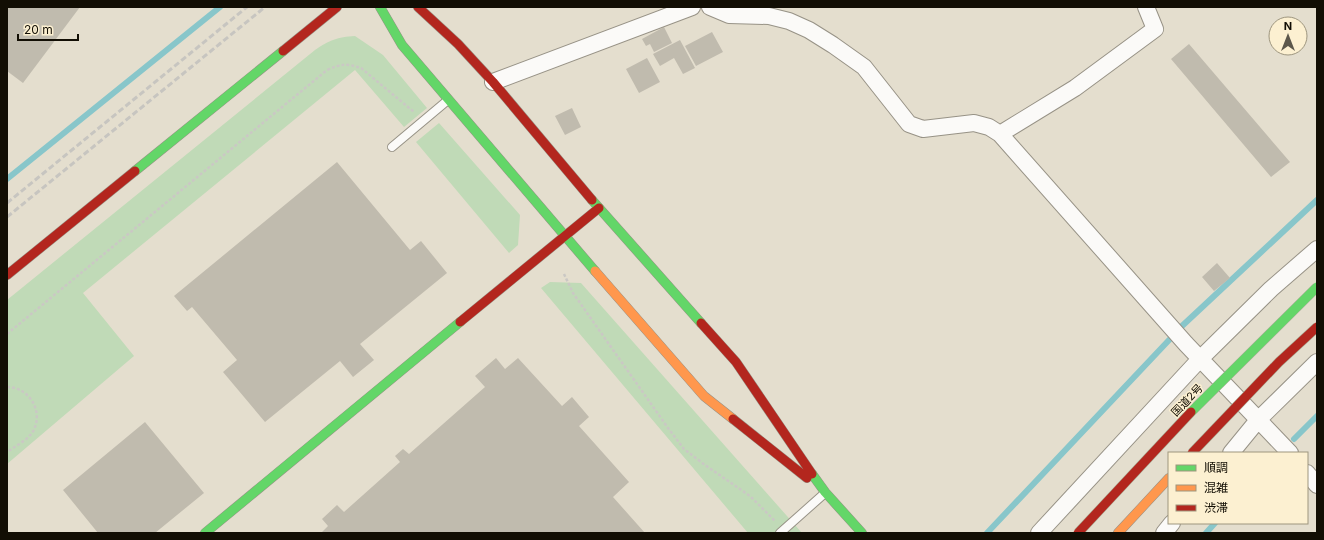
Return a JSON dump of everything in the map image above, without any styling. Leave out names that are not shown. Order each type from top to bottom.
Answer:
[{"type":"main road","points":[[7,275],[337,7]]},
{"type":"main road","points":[[380,7],[402,45],[564,236],[704,396],[825,492]]},
{"type":"main road","points":[[418,7],[458,44],[493,82],[599,208],[736,362],[825,492],[862,533]]},
{"type":"main road","points":[[205,533],[599,208]]},
{"type":"main road","name":"国道2号","points":[[1078,533],[1199,404],[1317,287]]},
{"type":"main road","points":[[1193,452],[1279,362],[1317,327]]},
{"type":"main road","points":[[1118,533],[1168,479]]},
{"type":"street","points":[[493,82],[692,7]]},
{"type":"street","points":[[710,7],[729,15],[769,16],[789,21],[809,30],[864,67],[908,124],[923,129],[974,123],[989,127],[1000,134],[1200,359],[1289,452]]},
{"type":"street","points":[[1000,134],[1075,88],[1155,29],[1146,7]]},
{"type":"street","points":[[1039,533],[1200,359],[1271,289],[1317,249]]},
{"type":"street","points":[[1232,452],[1258,420],[1317,362]]},
{"type":"street","points":[[1308,474],[1317,485]]},
{"type":"street","points":[[1164,533],[1171,524]]},
{"type":"lane","points":[[392,147],[448,100]]},
{"type":"lane","points":[[782,532],[825,492]]},
{"type":"path","points":[[7,334],[327,70],[340,64],[351,64],[361,68],[424,120]]},
{"type":"path","points":[[564,274],[574,292],[684,449],[704,465],[750,496],[782,532]]},
{"type":"path","points":[[7,387],[15,387],[29,394],[36,408],[36,424],[31,434],[7,452]]},
{"type":"green space","points":[[355,36],[383,55],[427,108],[404,127],[355,70],[83,293],[134,356],[7,464],[7,300],[315,50],[334,40],[343,37]]},
{"type":"green space","points":[[439,123],[520,215],[518,245],[509,253],[416,142]]},
{"type":"green space","points":[[550,282],[581,283],[802,533],[748,533],[541,288]]},
{"type":"building","points":[[7,7],[80,7],[23,83],[7,71]]},
{"type":"building","points":[[664,27],[672,43],[654,52],[650,44],[646,46],[642,39]]},
{"type":"building","points":[[712,32],[723,52],[696,66],[685,46]]},
{"type":"building","points":[[680,40],[695,68],[683,74],[674,58],[660,66],[653,54]]},
{"type":"building","points":[[1189,44],[1290,162],[1271,177],[1171,59]]},
{"type":"building","points":[[647,58],[660,82],[639,93],[626,69]]},
{"type":"building","points":[[572,108],[581,127],[565,135],[555,116]]},
{"type":"building","points":[[337,162],[410,250],[421,241],[447,273],[360,344],[374,360],[353,377],[340,361],[265,422],[223,372],[237,360],[192,307],[187,311],[174,296]]},
{"type":"building","points":[[1217,263],[1230,278],[1214,291],[1202,277]]},
{"type":"building","points":[[496,358],[505,369],[518,358],[562,406],[572,397],[589,417],[579,426],[629,482],[613,497],[645,533],[321,533],[328,526],[322,519],[337,505],[344,512],[400,462],[395,456],[403,449],[409,454],[485,387],[475,376]]},
{"type":"building","points":[[145,422],[204,493],[155,533],[98,533],[63,490]]},
{"type":"waterway","points":[[7,179],[220,7]]},
{"type":"waterway","points":[[1182,326],[1317,200]]},
{"type":"waterway","points":[[987,533],[1170,339]]},
{"type":"waterway","points":[[1294,439],[1317,416]]},
{"type":"waterway","points":[[1206,533],[1214,524]]},
{"type":"railway","points":[[7,203],[247,7]]},
{"type":"railway","points":[[7,217],[265,7]]},
{"type":"traffic: fast","points":[[380,7],[402,45],[595,271]]},
{"type":"traffic: fast","points":[[135,171],[283,51]]},
{"type":"traffic: fast","points":[[592,200],[701,323]]},
{"type":"traffic: fast","points":[[1191,412],[1317,287]]},
{"type":"traffic: fast","points":[[205,533],[460,322]]},
{"type":"traffic: fast","points":[[812,474],[825,492],[862,533]]},
{"type":"traffic: slow","points":[[595,271],[704,396],[733,419]]},
{"type":"traffic: slow","points":[[1118,533],[1168,479]]},
{"type":"traffic: jam","points":[[283,51],[337,7]]},
{"type":"traffic: jam","points":[[418,7],[458,44],[493,82],[592,200]]},
{"type":"traffic: jam","points":[[7,275],[135,171]]},
{"type":"traffic: jam","points":[[460,322],[599,208]]},
{"type":"traffic: jam","points":[[701,323],[736,362],[812,474]]},
{"type":"traffic: jam","points":[[1193,452],[1279,362],[1317,327]]},
{"type":"traffic: jam","points":[[1078,533],[1191,412]]},
{"type":"traffic: jam","points":[[733,419],[807,478]]}]
